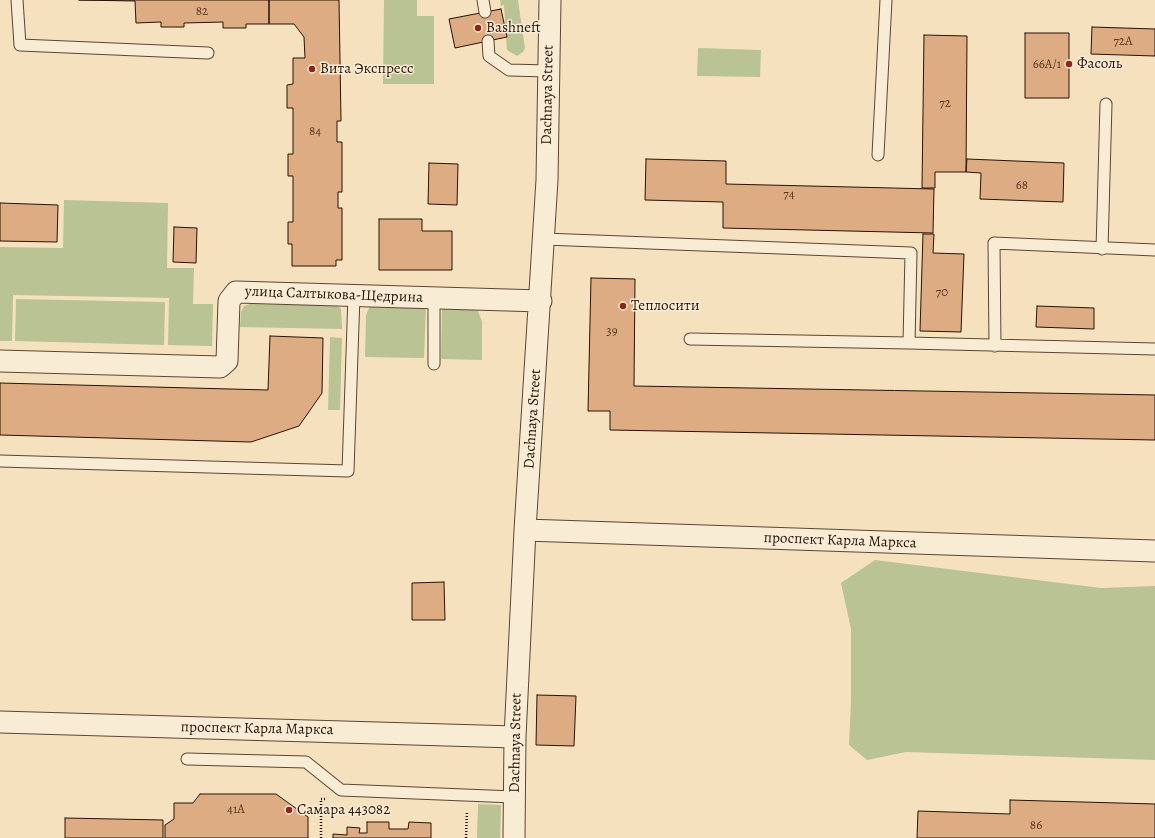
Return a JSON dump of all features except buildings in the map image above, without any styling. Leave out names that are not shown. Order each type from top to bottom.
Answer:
[{"type":"street","name":"Dachnaya Street","points":[[514,838],[515,737],[525,530],[548,180],[548,71],[550,0]]},
{"type":"street","name":"улица Салтыкова-Щедрина","points":[[0,361],[220,367],[227,361],[229,301],[236,292],[541,301]]},
{"type":"street","name":"проспект Карла Маркса","points":[[525,530],[1155,551]]},
{"type":"street","name":"проспект Карла Маркса","points":[[0,722],[515,737]]},
{"type":"lane","points":[[17,0],[20,44],[208,53]]},
{"type":"lane","points":[[483,0],[484,12]]},
{"type":"lane","points":[[878,155],[886,0]]},
{"type":"lane","points":[[488,41],[489,56],[509,70],[548,71]]},
{"type":"lane","points":[[1102,249],[1106,104]]},
{"type":"lane","points":[[544,239],[910,253],[909,342]]},
{"type":"lane","points":[[995,346],[994,243],[1102,249],[1155,250]]},
{"type":"lane","points":[[0,461],[348,471],[354,295]]},
{"type":"lane","points":[[434,298],[434,364]]},
{"type":"lane","points":[[690,339],[909,342],[995,346],[1155,349]]},
{"type":"lane","points":[[187,759],[306,762],[341,790],[514,797]]},
{"type":"green space","points":[[384,0],[417,0],[417,16],[434,16],[434,84],[383,84]]},
{"type":"green space","points":[[500,0],[518,0],[525,48],[523,52],[517,56],[507,50],[504,5],[501,6]]},
{"type":"green space","points":[[698,48],[761,50],[760,77],[697,76]]},
{"type":"green space","points":[[64,200],[168,203],[167,268],[194,268],[193,304],[213,304],[212,346],[168,345],[169,298],[13,295],[12,341],[0,341],[0,247],[63,248]]},
{"type":"green space","points":[[16,299],[165,302],[164,345],[15,341]]},
{"type":"green space","points":[[250,304],[334,305],[341,308],[342,329],[240,327],[241,312],[244,306]]},
{"type":"green space","points":[[426,305],[424,358],[365,357],[366,315],[370,306]]},
{"type":"green space","points":[[442,305],[466,306],[478,311],[482,322],[482,360],[441,359]]},
{"type":"green space","points":[[330,337],[342,338],[340,410],[328,410]]},
{"type":"green space","points":[[875,560],[1101,588],[1155,586],[1155,760],[906,752],[867,760],[849,745],[851,701],[851,629],[841,583]]},
{"type":"green space","points":[[478,804],[501,805],[500,838],[477,838]]},
{"type":"place","name":"Bashneft","points":[[478,28]]},
{"type":"place","name":"Фасоль","points":[[1069,64]]},
{"type":"place","name":"Вита Экспресс","points":[[312,69]]},
{"type":"place","name":"Теплосити","points":[[623,306]]},
{"type":"place","name":"Самара 443082","points":[[289,810]]}]
